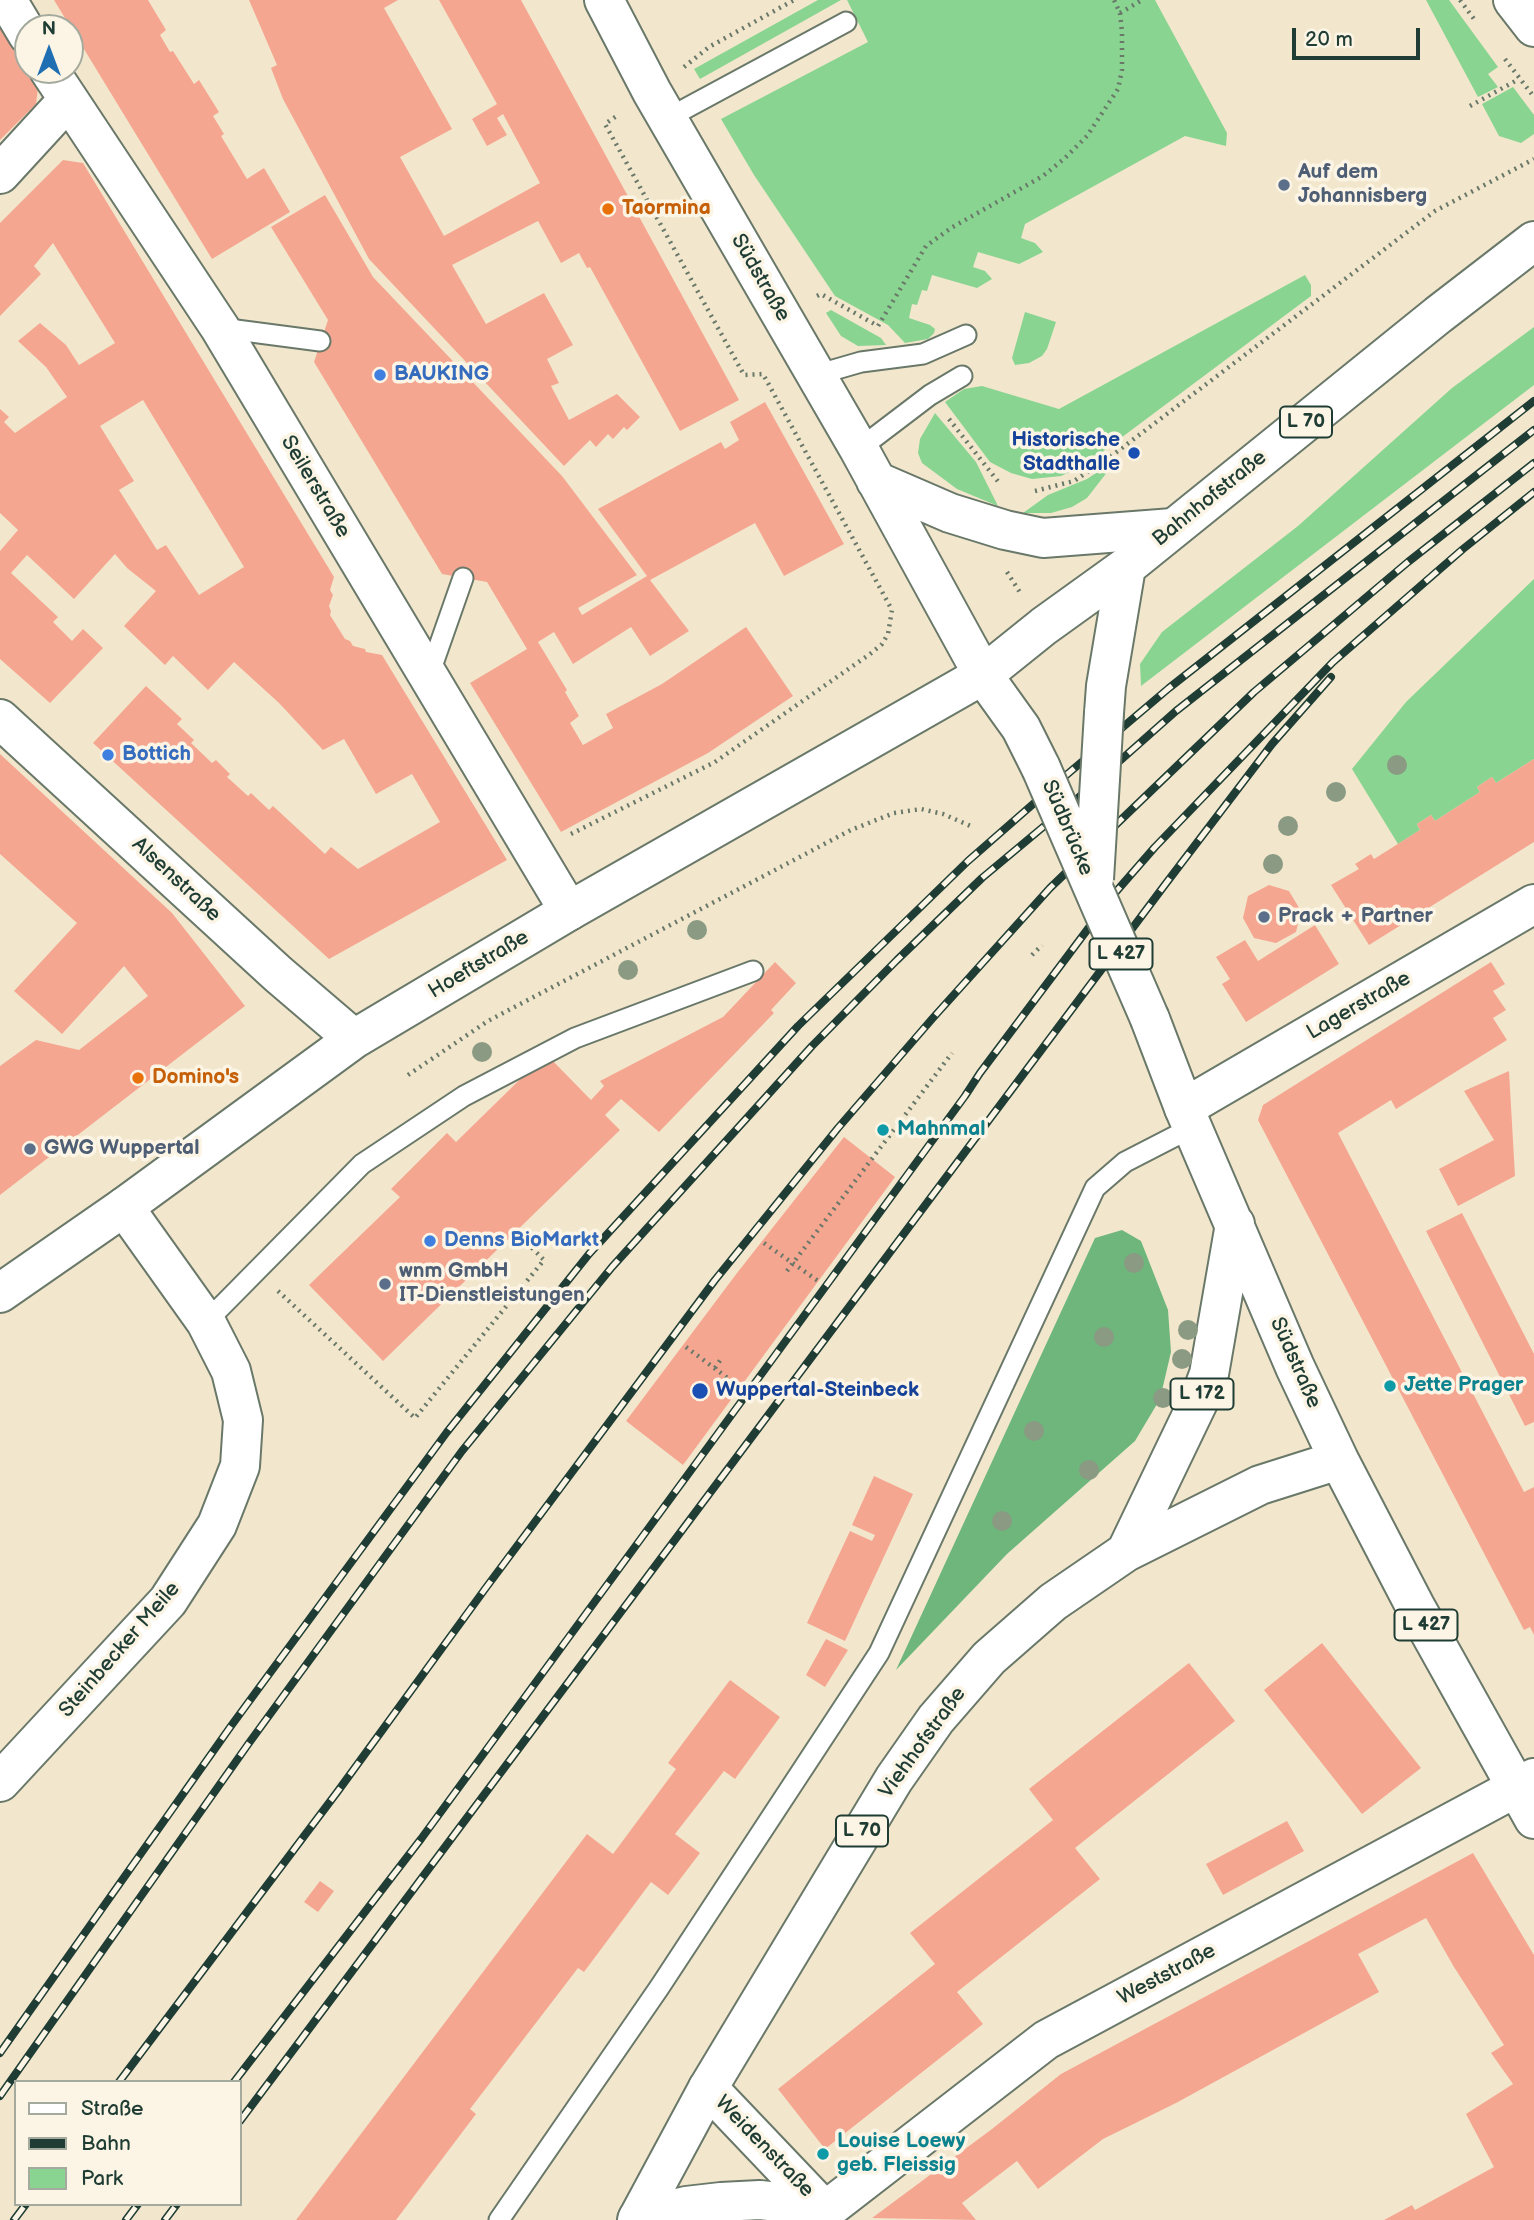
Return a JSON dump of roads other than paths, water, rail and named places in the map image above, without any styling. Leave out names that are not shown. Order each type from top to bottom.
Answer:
[{"type":"street","name":"Südstraße","points":[[604,0],[660,105],[783,316],[983,675],[1021,728],[1041,768]]},
{"type":"street","points":[[1513,0],[1534,27]]},
{"type":"street","points":[[0,174],[58,85]]},
{"type":"street","name":"Seilerstraße","points":[[58,85],[220,328],[569,911]]},
{"type":"street","name":"Bahnhofstraße","points":[[983,675],[1044,626],[1126,567],[1534,241]]},
{"type":"street","points":[[867,465],[950,513],[1004,530],[1043,538],[1173,528]]},
{"type":"street","points":[[1093,888],[1106,686],[1126,567]]},
{"type":"street","name":"Hoeftstraße","points":[[0,1293],[124,1207],[354,1039],[569,911],[983,675]]},
{"type":"street","name":"Alsenstraße","points":[[0,719],[278,974],[354,1039]]},
{"type":"street","name":"Südbrücke","points":[[1041,768],[1093,888]]},
{"type":"street","name":"Südstraße","points":[[1093,888],[1295,1367],[1339,1461],[1415,1606],[1528,1795]]},
{"type":"street","name":"Lagerstraße","points":[[1189,1118],[1534,904]]},
{"type":"street","name":"Steinbecker Meile","points":[[0,1782],[168,1601],[217,1525],[240,1466],[243,1420],[231,1371],[206,1322],[124,1207]]},
{"type":"street","name":"L 172","points":[[1126,1552],[1209,1374],[1234,1224]]},
{"type":"street","name":"Viehhofstraße","points":[[638,2219],[708,2088],[894,1779],[936,1719],[989,1658],[1053,1602],[1126,1552],[1260,1485],[1339,1461]]},
{"type":"street","name":"Weststraße","points":[[826,2213],[1046,2040],[1528,1795]]},
{"type":"street","name":"Weidenstraße","points":[[708,2088],[826,2213]]},
{"type":"street","name":"Weidenstraße","points":[[638,2219],[686,2206],[760,2200],[826,2213]]},
{"type":"lane","points":[[660,105],[846,22]]},
{"type":"lane","points":[[220,328],[320,341]]},
{"type":"lane","points":[[816,375],[861,362],[923,354],[966,335]]},
{"type":"lane","points":[[867,465],[930,395],[962,376]]},
{"type":"lane","points":[[429,676],[463,578]]},
{"type":"lane","points":[[206,1322],[362,1164],[464,1096],[575,1038],[753,971]]},
{"type":"lane","points":[[499,2220],[659,1988],[879,1653],[1095,1188],[1125,1162],[1189,1118]]},
{"type":"railway","points":[[0,2053],[231,1726],[447,1432],[589,1254],[798,1026],[968,861],[1064,777],[1169,688],[1534,401]]},
{"type":"railway","points":[[0,2096],[249,1743],[462,1451],[612,1267],[812,1046],[982,878],[1176,711],[1534,430]]},
{"type":"railway","points":[[121,2080],[338,1791],[715,1280],[838,1128],[932,1019],[1050,888],[1254,692],[1408,562],[1534,463]]},
{"type":"railway","points":[[236,2080],[421,1839],[980,1073],[1114,894],[1155,847],[1333,662],[1463,549],[1534,492]]},
{"type":"railway","points":[[242,2118],[1164,886],[1272,744],[1331,677]]},
{"type":"railway","points":[[14,2220],[24,2206]]},
{"type":"railway","points":[[126,2220],[136,2206]]},
{"type":"railway","points":[[165,2220],[176,2206]]},
{"type":"place","name":"Auf dem Johannisberg","points":[[1284,185]]},
{"type":"place","name":"Taormina","points":[[608,209]]},
{"type":"place","name":"BAUKING","points":[[380,375]]},
{"type":"place","name":"Historische Stadthalle","points":[[1134,453]]},
{"type":"place","name":"Bottich","points":[[108,755]]},
{"type":"place","name":"Prack + Partner","points":[[1264,917]]},
{"type":"place","name":"Domino's","points":[[138,1078]]},
{"type":"place","name":"Mahnmal","points":[[883,1130]]},
{"type":"place","name":"GWG Wuppertal","points":[[30,1149]]},
{"type":"place","name":"Denns BioMarkt","points":[[430,1241]]},
{"type":"place","name":"wnm GmbH IT-Dienstleistungen","points":[[385,1284]]},
{"type":"place","name":"Jette Prager","points":[[1390,1386]]},
{"type":"place","name":"Wuppertal-Steinbeck","points":[[700,1391]]},
{"type":"place","name":"Louise Loewy geb. Fleissig","points":[[823,2154]]}]
